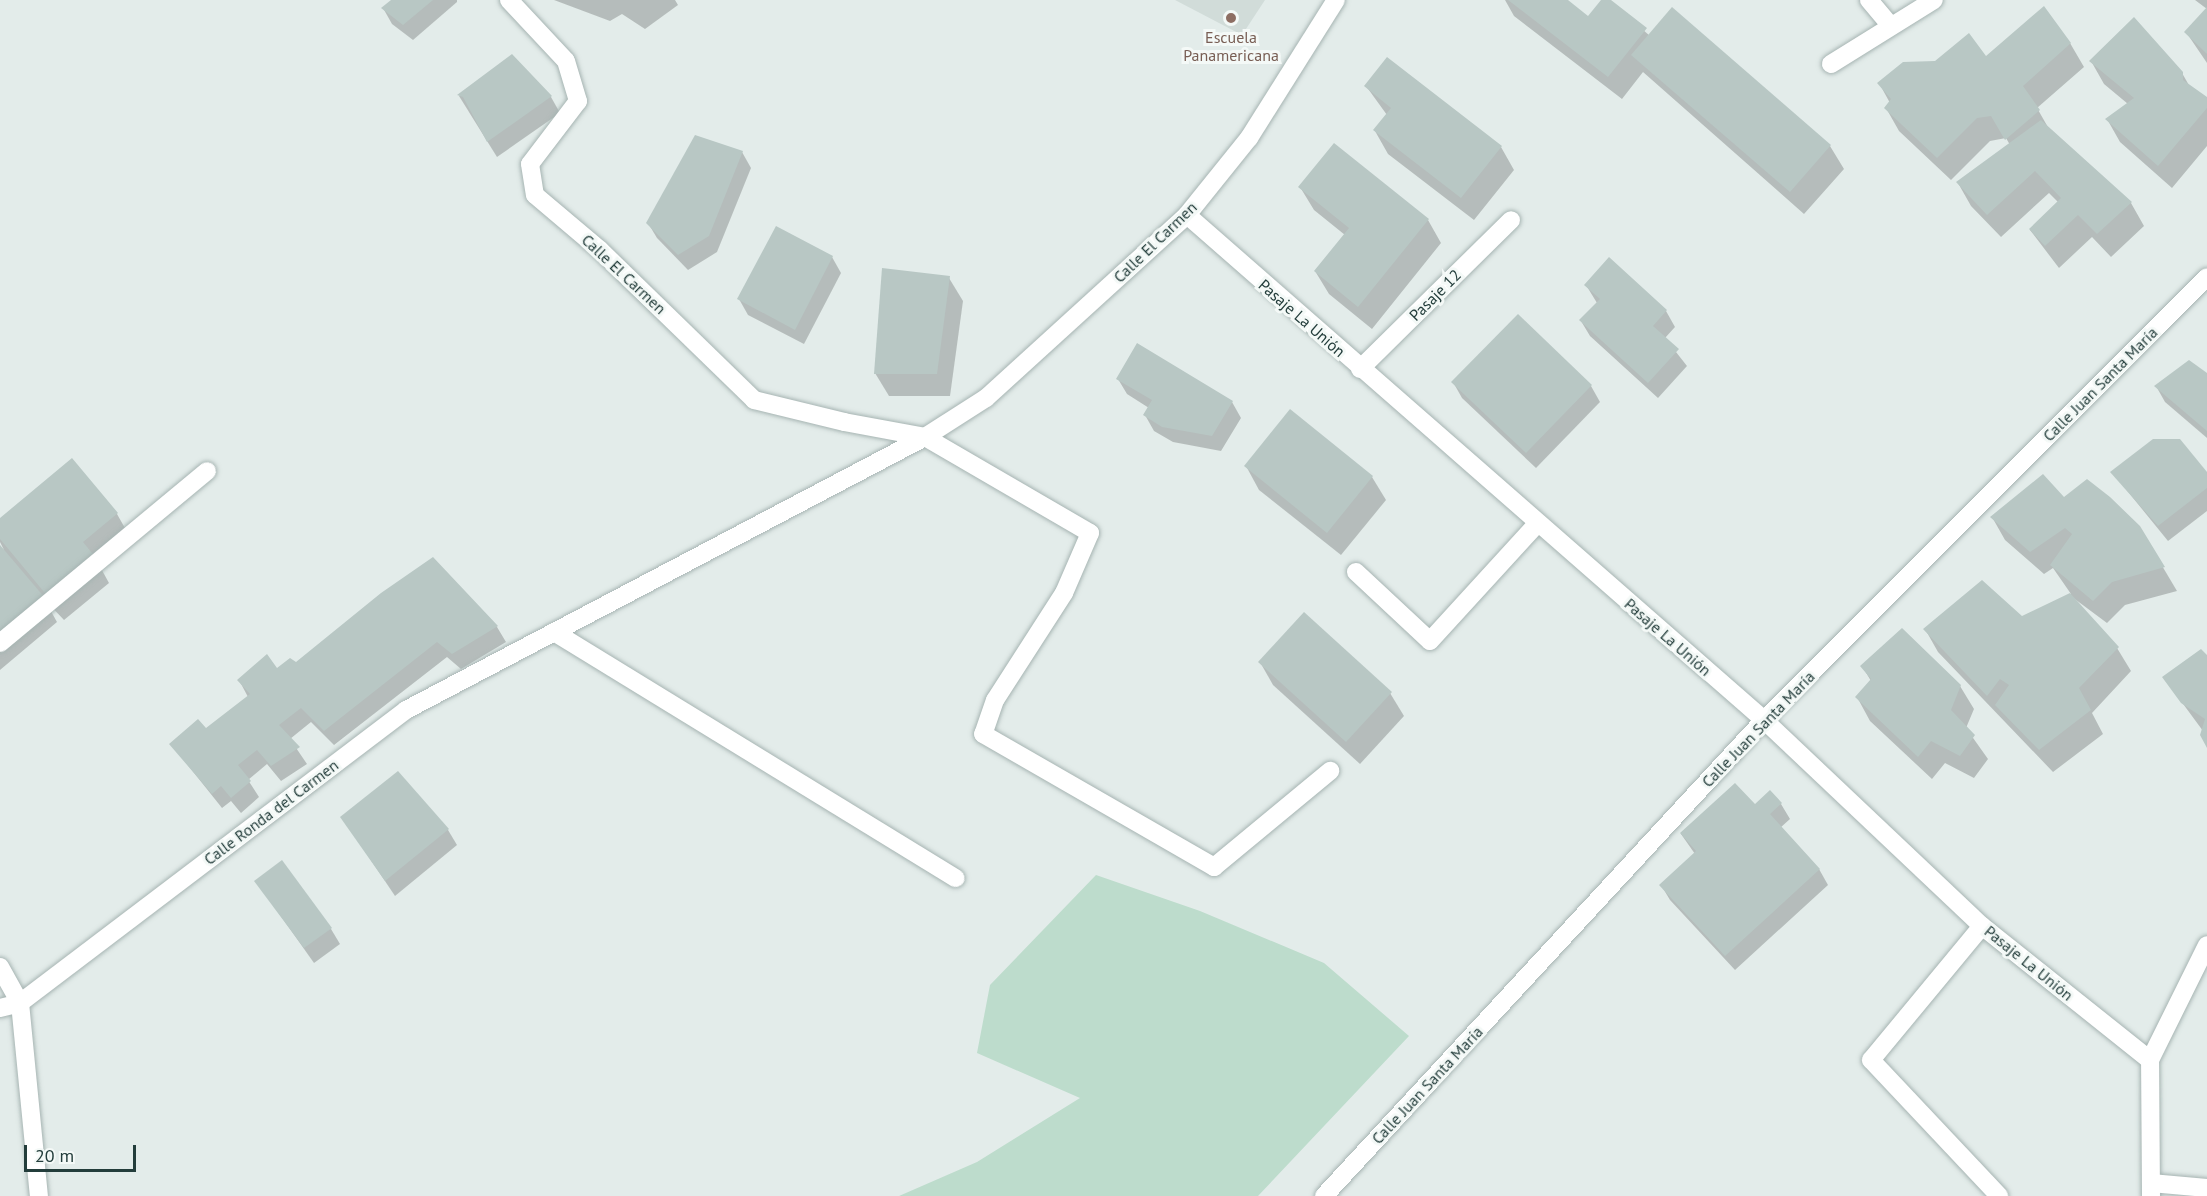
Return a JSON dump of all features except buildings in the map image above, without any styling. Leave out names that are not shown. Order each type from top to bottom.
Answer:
[{"type":"street","name":"Calle El Carmen","points":[[508,0],[566,60],[578,101],[530,164],[535,195],[600,250],[754,400],[925,437]]},
{"type":"street","name":"Calle El Carmen","points":[[554,632],[925,437],[986,398],[1186,214],[1250,138],[1335,0]]},
{"type":"street","points":[[1869,0],[1891,27]]},
{"type":"street","points":[[1831,64],[1934,0]]},
{"type":"street","name":"Pasaje La Unión","points":[[1186,214],[1537,524],[1764,720],[1982,926],[2150,1060]]},
{"type":"street","name":"Pasaje 12","points":[[1360,369],[1511,220]]},
{"type":"street","name":"Calle Juan Santa María","points":[[1324,1196],[1764,720],[2207,277]]},
{"type":"street","points":[[925,437],[1090,533],[1064,593],[995,700],[983,734],[1214,867],[1330,771]]},
{"type":"street","points":[[0,643],[207,471]]},
{"type":"street","points":[[1356,572],[1430,641],[1537,524]]},
{"type":"street","points":[[554,632],[956,878]]},
{"type":"street","name":"Calle Ronda del Carmen","points":[[0,1008],[20,1003],[406,710],[554,632]]},
{"type":"street","points":[[1982,926],[1871,1060],[1999,1196]]},
{"type":"street","points":[[2207,945],[2150,1060],[2151,1189],[2207,1188]]},
{"type":"street","points":[[0,967],[20,1003],[39,1196]]},
{"type":"shaded area","name":"Escuela Panamericana","points":[[1175,0],[1265,0],[1242,35]]},
{"type":"green space","points":[[1096,875],[1200,911],[1324,963],[1409,1036],[1258,1196],[899,1196],[977,1162],[1080,1098],[977,1053],[990,985]]},
{"type":"place","name":"Escuela Panamericana","points":[[1231,18]]}]
